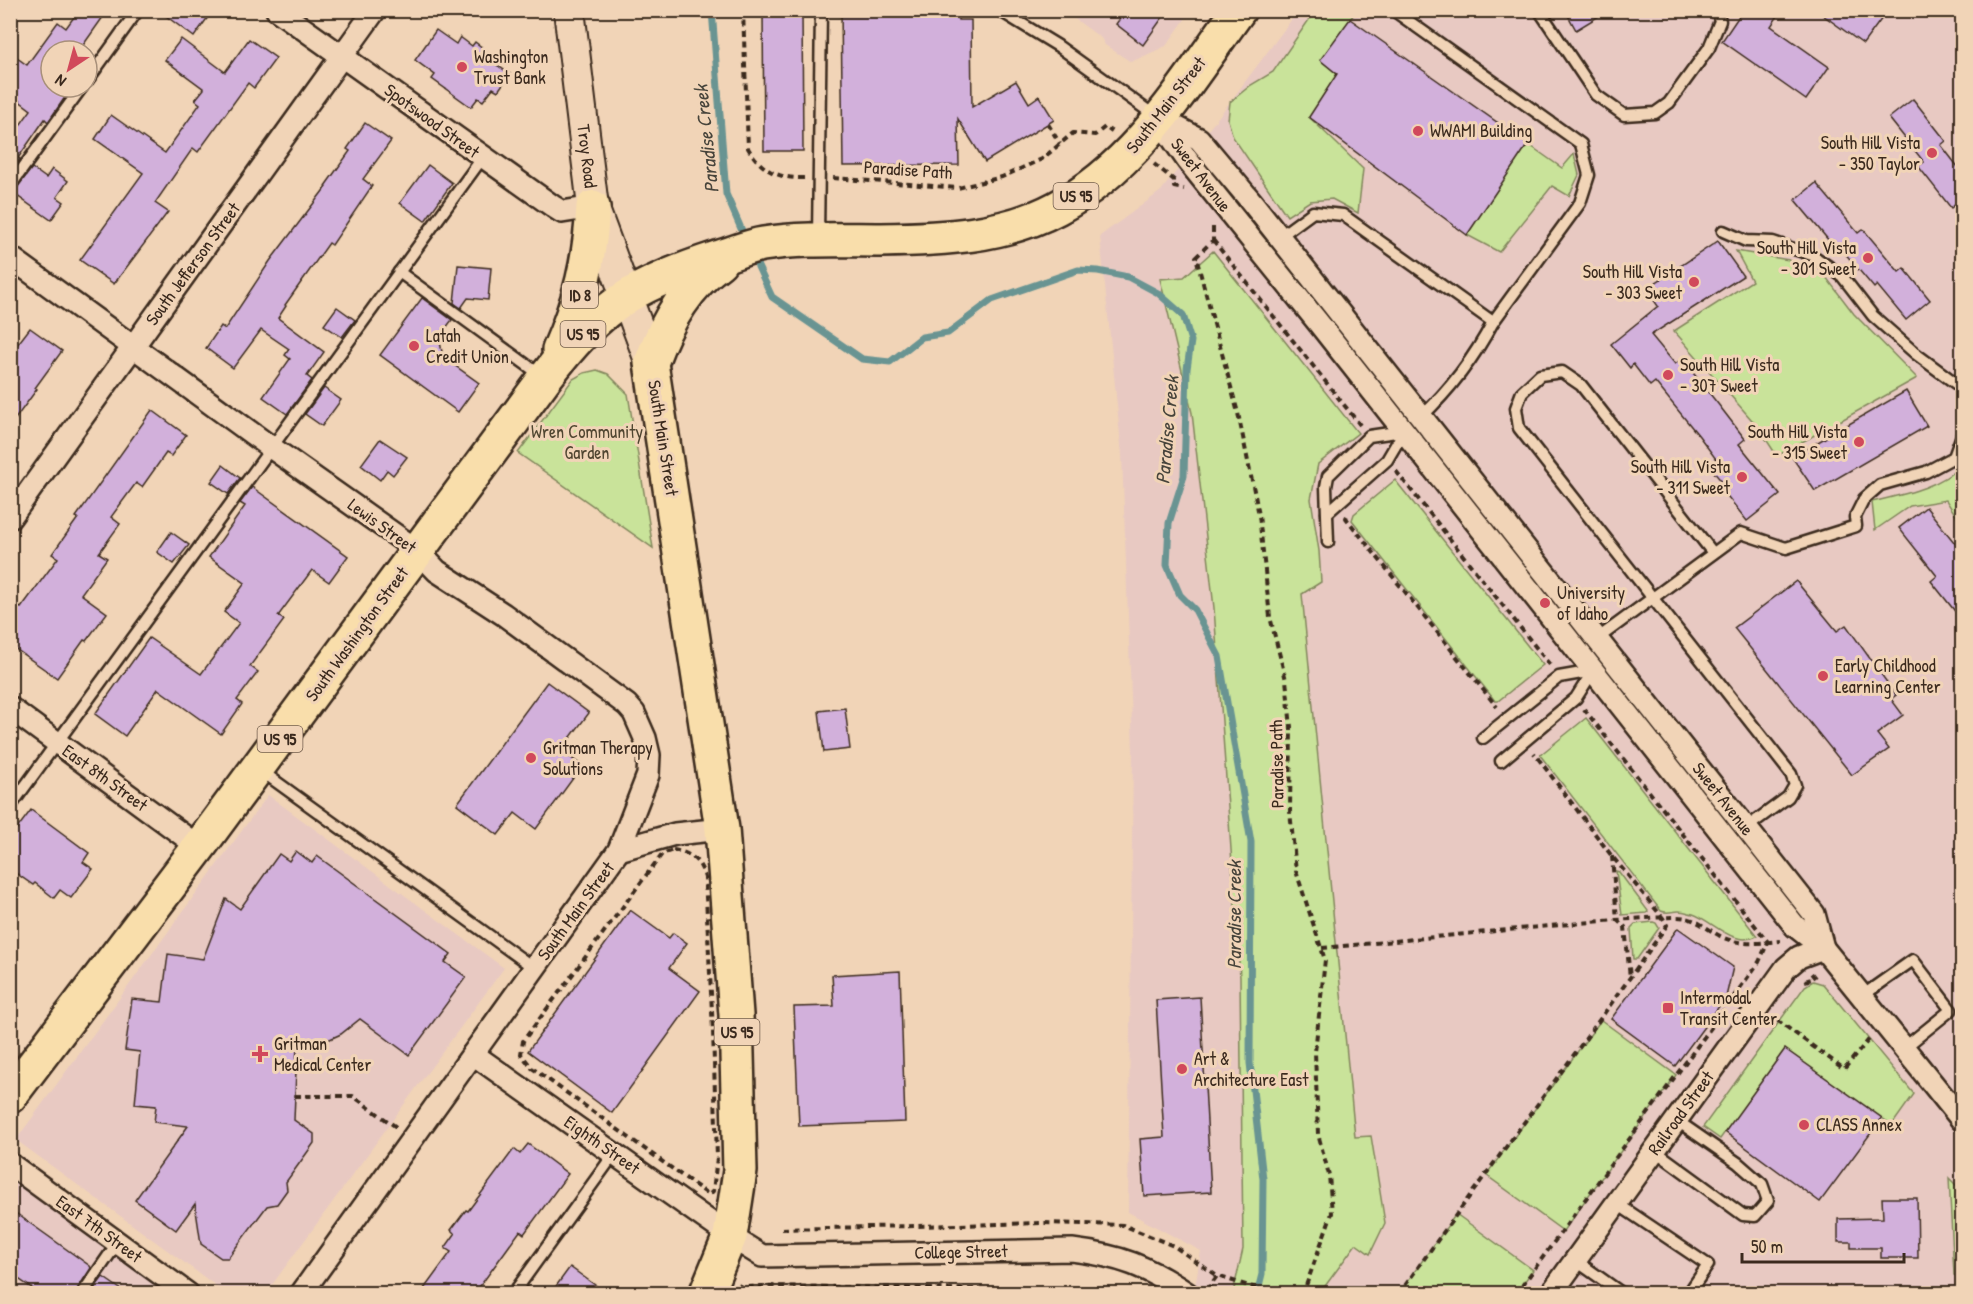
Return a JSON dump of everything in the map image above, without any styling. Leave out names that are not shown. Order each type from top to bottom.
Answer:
[{"type":"highway","name":"South Main Street","points":[[627,297],[680,271],[748,248],[818,240],[970,236],[1016,225],[1057,208],[1106,176],[1135,149],[1239,10]]},
{"type":"highway","name":"ID 8","points":[[545,378],[570,324],[580,295],[591,237],[593,207]]},
{"type":"highway","name":"South Main Street","points":[[722,829],[651,363],[669,319],[682,300],[716,266],[748,248]]},
{"type":"highway","name":"South Washington Street","points":[[10,1096],[258,768],[545,378],[574,342],[627,297]]},
{"type":"highway","name":"US 95","points":[[706,1293],[730,1236],[740,1171],[736,1015],[722,829]]},
{"type":"main road","name":"Troy Road","points":[[569,10],[593,207],[627,297]]},
{"type":"main road","name":"South Main Street","points":[[627,297],[651,363]]},
{"type":"street","name":"Spotswood Street","points":[[277,10],[562,212],[593,207]]},
{"type":"street","name":"South Jefferson Street","points":[[10,518],[375,10]]},
{"type":"street","name":"Sweet Avenue","points":[[1159,119],[1199,139],[1279,237],[1814,914],[1823,948]]},
{"type":"street","name":"Sweet Avenue","points":[[1159,119],[1188,161],[1796,926],[1823,948],[1962,1120]]},
{"type":"street","name":"Lewis Street","points":[[10,257],[418,551],[437,571],[503,614],[627,705],[634,713],[645,738],[649,755],[648,775],[619,850]]},
{"type":"street","points":[[1404,431],[1421,417]]},
{"type":"street","points":[[1593,671],[1611,657]]},
{"type":"street","name":"East 8th Street","points":[[10,708],[199,847]]},
{"type":"street","name":"South Main Street","points":[[301,1293],[619,850],[675,834],[722,829]]},
{"type":"street","name":"Railroad Street","points":[[1551,1293],[1786,968],[1799,957],[1823,948]]},
{"type":"street","name":"Eighth Street","points":[[473,1054],[730,1236]]},
{"type":"street","name":"East 7th Street","points":[[10,1164],[188,1293]]},
{"type":"street","name":"College Street","points":[[730,1236],[762,1256],[1072,1250],[1092,1252],[1118,1257],[1138,1265],[1162,1276],[1188,1293]]},
{"type":"lane","points":[[99,64],[138,10]]},
{"type":"lane","points":[[818,240],[821,10]]},
{"type":"lane","points":[[999,10],[1058,46],[1159,119]]},
{"type":"lane","points":[[1393,10],[1581,144],[1590,175],[1580,203],[1493,322],[1462,373],[1421,417]]},
{"type":"lane","points":[[1539,10],[1596,95],[1623,115],[1655,113],[1669,104],[1709,48],[1720,21],[1717,10]]},
{"type":"lane","points":[[10,186],[73,99]]},
{"type":"lane","points":[[10,807],[483,157]]},
{"type":"lane","points":[[1279,237],[1313,212],[1343,215],[1493,322]]},
{"type":"lane","points":[[1723,231],[1746,241],[1773,242],[1812,255],[1842,276],[1873,316],[1916,354],[1962,388]]},
{"type":"lane","points":[[399,272],[545,378]]},
{"type":"lane","points":[[1713,554],[1581,385],[1562,372],[1540,375],[1522,392],[1516,408],[1519,428],[1651,599],[1791,774],[1795,784],[1788,797],[1746,828]]},
{"type":"lane","points":[[1328,542],[1326,487],[1328,476],[1369,436],[1404,431]]},
{"type":"lane","points":[[1328,513],[1388,460],[1404,431]]},
{"type":"lane","points":[[1597,639],[1741,533],[1786,548],[1856,526],[1854,517],[1864,499],[1880,485],[1926,472],[1954,458],[1962,435]]},
{"type":"lane","points":[[1483,738],[1559,677],[1593,671]]},
{"type":"lane","points":[[1501,761],[1576,698],[1593,671]]},
{"type":"lane","points":[[258,768],[534,968]]},
{"type":"lane","points":[[1862,996],[1913,960],[1951,1010],[1904,1048]]},
{"type":"lane","points":[[1654,1150],[1743,1215],[1755,1216],[1768,1201],[1762,1184],[1738,1163],[1676,1120]]},
{"type":"lane","points":[[513,1293],[614,1154]]},
{"type":"lane","points":[[1616,1203],[1708,1265],[1688,1293]]},
{"type":"lane","points":[[82,1293],[118,1242]]},
{"type":"lane","points":[[1575,1260],[1623,1293]]},
{"type":"path","name":"Paradise Path","points":[[744,10],[747,148],[756,162],[765,169],[791,178],[819,177],[958,188],[1002,177],[1042,159],[1073,133],[1095,135],[1105,128],[1174,180],[1174,187]]},
{"type":"path","points":[[1048,124],[1060,144]]},
{"type":"path","name":"Paradise Path","points":[[1303,1293],[1332,1213],[1329,1175],[1318,1134],[1315,1052],[1325,960],[1296,870],[1290,811],[1289,703],[1286,680],[1270,617],[1259,515],[1238,413],[1196,257],[1213,240],[1369,436]]},
{"type":"path","points":[[1388,460],[1559,677]]},
{"type":"path","points":[[1387,478],[1396,470]]},
{"type":"path","points":[[1353,511],[1346,518],[1496,707],[1505,700]]},
{"type":"path","points":[[1541,672],[1550,665]]},
{"type":"path","points":[[1576,698],[1767,942]]},
{"type":"path","points":[[1577,718],[1585,711]]},
{"type":"path","points":[[1399,1293],[1667,926],[1533,752],[1542,745]]},
{"type":"path","points":[[673,850],[686,852],[698,861],[705,878],[717,1158],[713,1191],[709,1195],[532,1068],[521,1054],[523,1041],[662,854],[673,850]]},
{"type":"path","points":[[1611,855],[1617,920],[1624,927],[1630,978]]},
{"type":"path","points":[[1322,948],[1617,920],[1685,917],[1732,941],[1753,943],[1783,941]]},
{"type":"path","points":[[1516,1293],[1759,962],[1767,942]]},
{"type":"path","points":[[1776,1020],[1844,1069],[1871,1037]]},
{"type":"path","points":[[295,1096],[353,1096],[413,1139]]},
{"type":"path","points":[[1209,1287],[1217,1276],[1275,1293]]},
{"type":"path","points":[[740,1293],[743,1288],[761,1286],[1096,1293]]},
{"type":"shaded area","points":[[1064,11],[1191,11],[1166,46],[1131,62],[1105,45],[1101,38]]},
{"type":"shaded area","name":"University of Idaho","points":[[1298,11],[1962,11],[1962,1293],[1194,1293],[1201,1251],[1128,1212],[1133,751],[1122,455],[1100,236],[1161,191]]},
{"type":"shaded area","name":"Gritman Medical Center","points":[[268,795],[504,968],[266,1293],[226,1293],[16,1140]]},
{"type":"shaded area","points":[[10,1164],[188,1293],[11,1293]]},
{"type":"green space","points":[[1315,11],[1356,11],[1321,60],[1337,74],[1309,117],[1363,169],[1358,213],[1332,199],[1310,201],[1287,216],[1233,137],[1228,120],[1230,102],[1251,85],[1273,72]]},
{"type":"green space","points":[[1528,144],[1562,168],[1574,154],[1579,175],[1569,196],[1552,186],[1499,252],[1467,235]]},
{"type":"green space","points":[[1213,251],[1358,433],[1318,464],[1311,499],[1321,582],[1302,594],[1355,1137],[1371,1136],[1385,1223],[1370,1254],[1356,1244],[1320,1293],[1233,1293],[1243,1249],[1240,977],[1214,608],[1192,413],[1160,279],[1184,277]]},
{"type":"green space","points":[[1736,251],[1789,260],[1826,277],[1854,314],[1917,378],[1777,456],[1758,427],[1674,331],[1752,281]]},
{"type":"green space","name":"Wren Community Garden","points":[[597,370],[608,374],[628,394],[653,548],[518,453],[573,379]]},
{"type":"green space","points":[[1962,465],[1962,525],[1946,500],[1910,506],[1875,530],[1872,502],[1932,485]]},
{"type":"green space","points":[[1395,480],[1543,665],[1498,701],[1495,701],[1352,520],[1354,514]]},
{"type":"green space","points":[[1586,718],[1757,936],[1740,939],[1693,914],[1681,911],[1661,911],[1540,755]]},
{"type":"green space","points":[[1616,871],[1648,911],[1647,913],[1622,915]]},
{"type":"green space","points":[[1653,922],[1659,928],[1637,959],[1633,959],[1631,928],[1635,924]]},
{"type":"green space","points":[[1813,981],[1823,984],[1914,1094],[1892,1125],[1785,1049],[1720,1139],[1703,1127],[1805,986]]},
{"type":"green space","points":[[1601,1020],[1676,1075],[1563,1231],[1486,1175]]},
{"type":"green space","points":[[1949,1178],[1962,1191],[1962,1284],[1954,1275]]},
{"type":"green space","points":[[1456,1214],[1533,1270],[1516,1293],[1399,1293]]},
{"type":"building","points":[[79,10],[108,10],[87,39],[46,39],[58,22],[66,28]]},
{"type":"building","points":[[158,10],[213,10],[194,37]]},
{"type":"building","points":[[763,10],[802,10],[803,151],[764,151]]},
{"type":"building","points":[[841,10],[958,10],[958,20],[971,20],[972,107],[1016,81],[1029,103],[1039,96],[1054,120],[985,162],[958,119],[959,165],[843,166]]},
{"type":"building","points":[[1126,10],[1168,10],[1143,45],[1116,24]]},
{"type":"building","points":[[1565,10],[1609,10],[1576,30]]},
{"type":"building","points":[[1743,10],[1782,10],[1771,26],[1829,67],[1806,100],[1722,41]]},
{"type":"building","points":[[1816,10],[1888,10],[1863,44]]},
{"type":"building","name":"WWAMI Building","points":[[1350,19],[1528,144],[1467,235],[1309,117],[1337,74],[1320,60]]},
{"type":"building","name":"Washington Trust Bank","points":[[436,30],[456,44],[460,37],[472,46],[475,42],[488,52],[485,57],[510,74],[498,91],[493,88],[483,101],[478,98],[471,107],[432,79],[435,75],[415,60]]},
{"type":"building","points":[[181,39],[225,72],[249,39],[276,58],[254,88],[248,83],[198,152],[193,148],[155,203],[168,212],[114,284],[80,260],[143,173],[95,139],[111,115],[165,153],[200,104],[195,100],[204,89],[165,60]]},
{"type":"building","points":[[39,48],[39,99],[64,99],[48,122],[45,119],[10,173],[10,139],[31,110],[10,94],[10,53],[27,65]]},
{"type":"building","name":"South Hill Vista - 350 Taylor","points":[[1913,99],[1946,141],[1941,145],[1962,172],[1962,199],[1951,208],[1918,166],[1924,162],[1889,118]]},
{"type":"building","points":[[365,123],[391,141],[363,179],[372,186],[332,245],[329,243],[278,318],[324,352],[307,376],[312,380],[287,414],[263,397],[290,359],[285,355],[289,349],[261,330],[233,368],[206,348],[221,326],[225,329],[270,261],[326,187],[350,151],[347,149]]},
{"type":"building","points":[[428,165],[452,183],[425,221],[400,203]]},
{"type":"building","points":[[32,168],[46,178],[52,169],[68,181],[57,197],[64,202],[51,220],[13,193]]},
{"type":"building","name":"South Hill Vista - 301 Sweet","points":[[1816,183],[1858,233],[1863,229],[1899,272],[1904,268],[1930,300],[1906,320],[1877,285],[1874,288],[1839,246],[1835,248],[1795,200]]},
{"type":"building","points":[[1718,241],[1743,276],[1651,335],[1675,364],[1682,359],[1745,439],[1739,444],[1780,495],[1747,521],[1724,492],[1728,489],[1708,465],[1716,459],[1699,436],[1655,382],[1650,386],[1633,364],[1630,368],[1611,344],[1658,306],[1646,289]]},
{"type":"building","points":[[458,265],[491,268],[488,300],[468,298],[461,308],[454,303]]},
{"type":"building","name":"Latah Credit Union","points":[[422,298],[452,320],[439,337],[443,357],[479,383],[458,412],[380,355]]},
{"type":"building","points":[[337,307],[355,320],[342,337],[324,325]]},
{"type":"building","points":[[30,328],[62,351],[10,426],[10,354]]},
{"type":"building","points":[[324,388],[341,400],[322,426],[305,414]]},
{"type":"building","name":"South Hill Vista - 315 Sweet","points":[[1906,391],[1927,426],[1815,491],[1792,457]]},
{"type":"building","points":[[152,410],[186,435],[171,456],[166,453],[142,487],[136,483],[111,517],[120,524],[99,553],[107,558],[81,594],[107,613],[57,678],[10,645],[10,618],[19,607],[21,608],[58,558],[52,554]]},
{"type":"building","points":[[380,439],[407,457],[393,475],[387,470],[380,480],[361,465]]},
{"type":"building","points":[[223,465],[240,478],[228,494],[211,482]]},
{"type":"building","points":[[252,487],[348,556],[329,582],[312,570],[278,616],[284,620],[250,666],[258,672],[237,700],[242,704],[221,734],[158,689],[125,736],[95,714],[149,638],[201,674],[239,623],[224,612],[245,583],[209,557],[245,506],[240,503]]},
{"type":"building","points":[[1926,507],[1962,552],[1962,620],[1931,581],[1937,576],[1899,528]]},
{"type":"building","points":[[171,532],[189,545],[174,564],[157,552]]},
{"type":"building","name":"Early Childhood Learning Center","points":[[1796,581],[1837,631],[1846,625],[1896,695],[1891,699],[1903,715],[1877,734],[1889,749],[1852,775],[1734,628]]},
{"type":"building","name":"Gritman Therapy Solutions","points":[[547,682],[589,713],[561,750],[582,766],[536,829],[515,813],[498,835],[457,804]]},
{"type":"building","points":[[845,708],[850,749],[824,752],[819,711]]},
{"type":"building","points":[[31,810],[89,853],[83,862],[93,869],[71,898],[60,890],[54,898],[35,883],[33,885],[10,869],[10,838]]},
{"type":"building","points":[[296,851],[312,863],[317,856],[451,954],[445,962],[466,977],[409,1055],[360,1019],[341,1034],[330,1039],[297,1045],[294,1120],[314,1134],[314,1143],[286,1182],[287,1190],[277,1204],[267,1206],[228,1258],[221,1258],[201,1244],[195,1204],[176,1230],[135,1200],[188,1126],[154,1122],[156,1106],[135,1104],[140,1052],[125,1050],[132,999],[162,1002],[168,954],[203,959],[226,899],[240,909],[279,854],[289,861]]},
{"type":"building","points":[[630,910],[669,938],[673,933],[687,943],[669,968],[700,991],[612,1113],[528,1051]]},
{"type":"building","name":"Intermodal Transit Center","points":[[1678,928],[1733,967],[1726,997],[1675,1066],[1611,1019]]},
{"type":"building","points":[[900,971],[905,1122],[799,1126],[794,1007],[834,1006],[832,975]]},
{"type":"building","name":"Art & Architecture East","points":[[1200,997],[1211,1192],[1144,1196],[1140,1139],[1164,1137],[1156,1000]]},
{"type":"building","name":"CLASS Annex","points":[[1785,1049],[1882,1118],[1820,1202],[1725,1132]]},
{"type":"building","points":[[528,1144],[568,1174],[524,1234],[520,1231],[475,1293],[421,1293],[451,1252],[445,1248],[455,1234],[451,1230],[514,1149],[520,1154]]},
{"type":"building","points":[[1882,1198],[1917,1198],[1918,1258],[1881,1258],[1881,1248],[1851,1248],[1851,1242],[1838,1242],[1838,1219],[1883,1218]]},
{"type":"building","points":[[10,1209],[90,1266],[91,1268],[75,1293],[39,1293],[10,1273]]},
{"type":"building","points":[[570,1267],[606,1293],[551,1293]]},
{"type":"building","points":[[103,1277],[126,1293],[91,1293]]},
{"type":"waterway","name":"Paradise Creek","points":[[712,10],[726,194],[746,240]]},
{"type":"waterway","name":"Paradise Creek","points":[[753,256],[772,297],[862,359],[890,362],[922,337],[948,333],[992,300],[1078,270],[1128,277],[1158,293],[1183,315],[1191,341],[1187,369],[1184,476],[1169,523],[1167,565],[1180,595],[1195,610],[1219,656],[1251,842],[1250,1063],[1263,1179],[1262,1274],[1257,1294]]},
{"type":"place","name":"Washington Trust Bank","points":[[462,67]]},
{"type":"place","name":"WWAMI Building","points":[[1418,131]]},
{"type":"place","name":"South Hill Vista - 350 Taylor","points":[[1932,153]]},
{"type":"place","name":"South Hill Vista - 301 Sweet","points":[[1868,258]]},
{"type":"place","name":"South Hill Vista - 303 Sweet","points":[[1694,282]]},
{"type":"place","name":"Latah Credit Union","points":[[414,346]]},
{"type":"place","name":"South Hill Vista - 307 Sweet","points":[[1668,375]]},
{"type":"place","name":"South Hill Vista - 315 Sweet","points":[[1859,442]]},
{"type":"place","name":"South Hill Vista - 311 Sweet","points":[[1742,477]]},
{"type":"place","name":"University of Idaho","points":[[1545,603]]},
{"type":"place","name":"Early Childhood Learning Center","points":[[1823,676]]},
{"type":"place","name":"Gritman Therapy Solutions","points":[[531,758]]},
{"type":"place","name":"Intermodal Transit Center","points":[[1668,1008]]},
{"type":"place","name":"Gritman Medical Center","points":[[260,1054]]},
{"type":"place","name":"Art & Architecture East","points":[[1182,1069]]},
{"type":"place","name":"CLASS Annex","points":[[1804,1125]]}]
